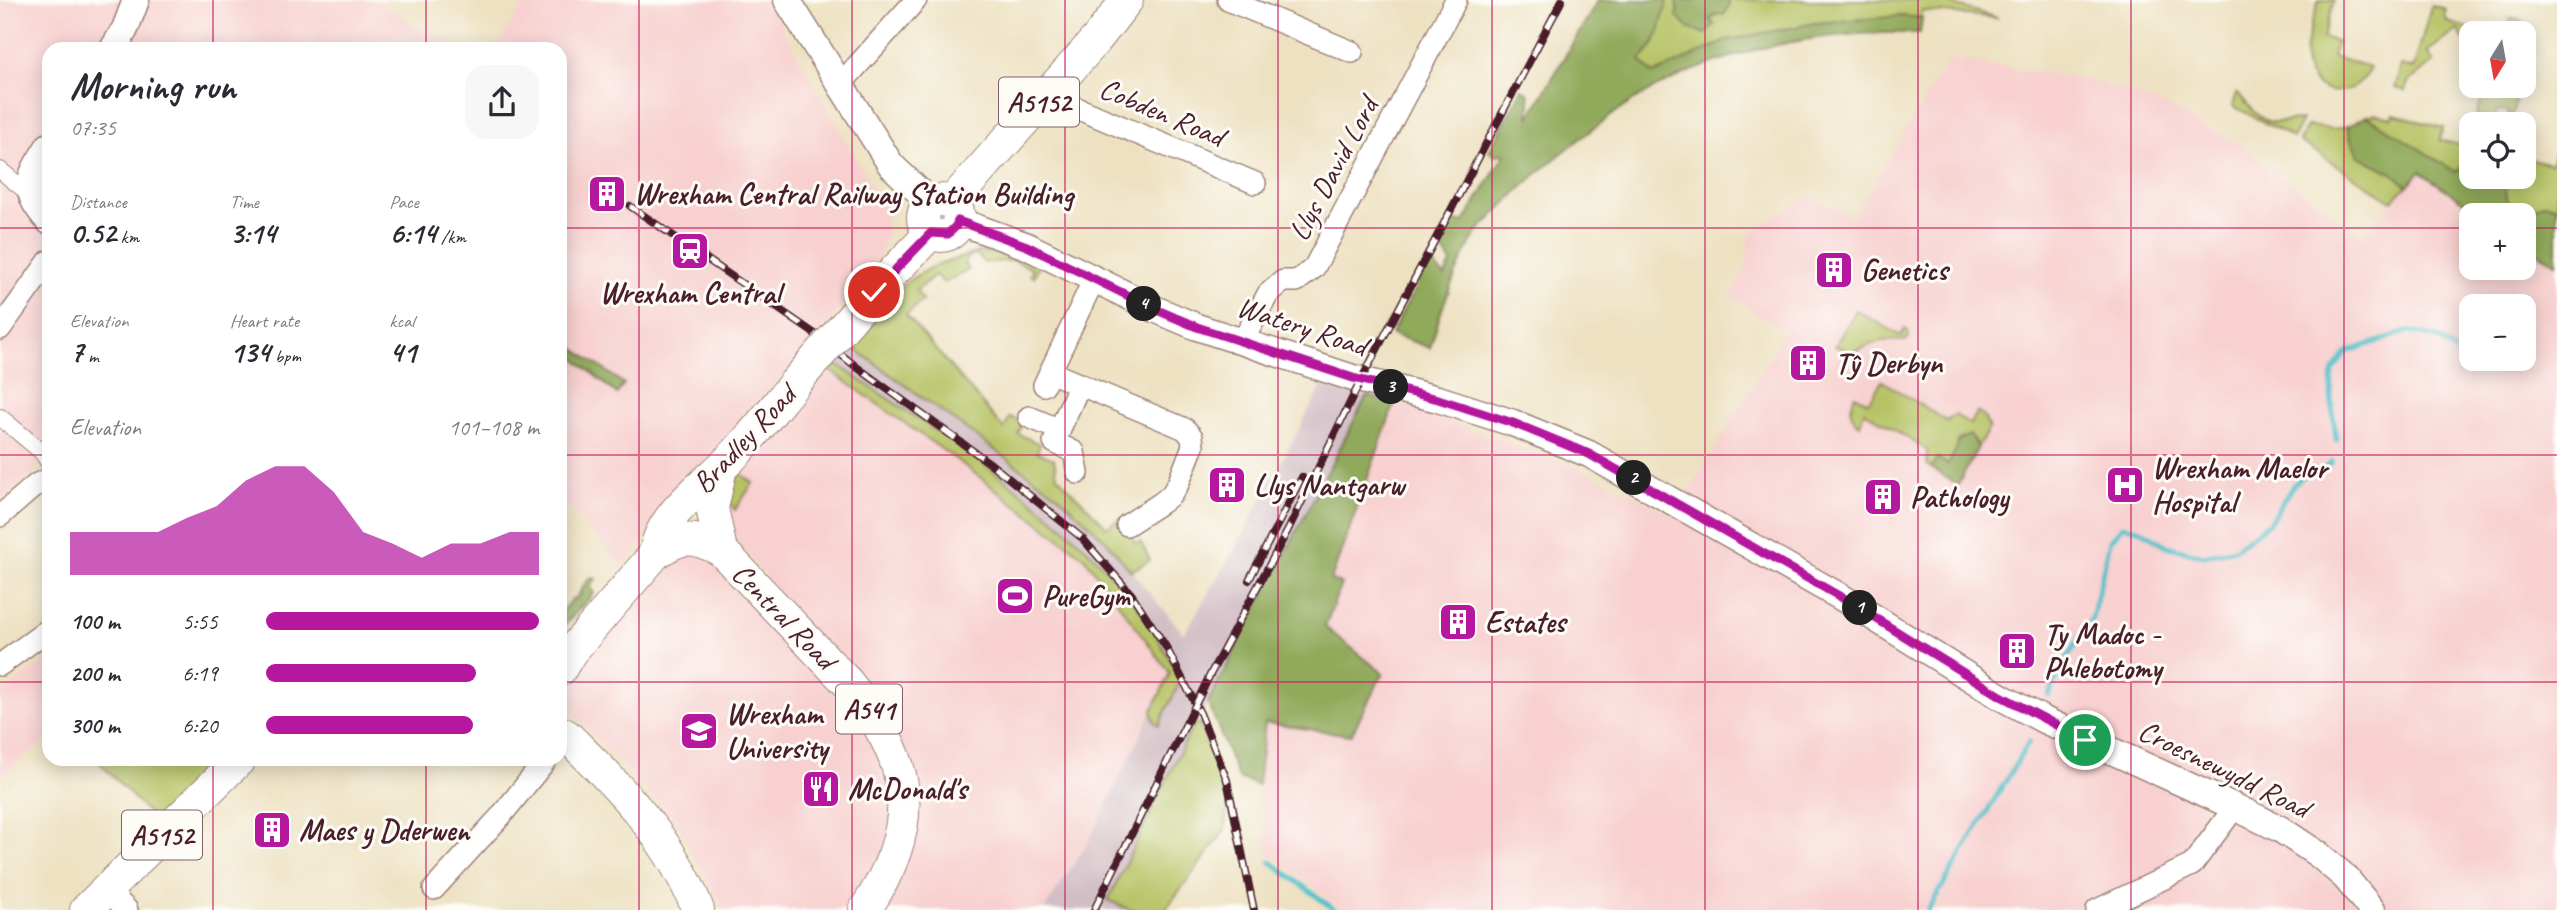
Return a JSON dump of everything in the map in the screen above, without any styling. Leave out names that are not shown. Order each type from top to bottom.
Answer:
[{"type":"main road","name":"Bradley Road","points":[[567,655],[655,554],[657,540],[705,479],[721,468],[1095,41],[1127,0]]},
{"type":"main road","name":"Central Road","points":[[721,468],[712,508],[721,550]]},
{"type":"main road","name":"Central Road","points":[[655,554],[671,542],[686,539],[701,540],[721,550],[847,682],[866,704],[887,736],[899,764],[905,797],[900,834],[893,857],[876,894],[865,910]]},
{"type":"main road","points":[[567,738],[617,784],[661,838],[698,910]]},
{"type":"main road","name":"A5152","points":[[106,903],[233,766]]},
{"type":"street","points":[[117,42],[136,0]]},
{"type":"street","name":"Watery Road","points":[[787,0],[891,165],[943,215],[1027,246],[1157,310],[1242,342],[1353,378],[1438,399],[1513,423],[1589,454],[1631,476]]},
{"type":"street","points":[[839,86],[916,0]]},
{"type":"street","points":[[1228,0],[1352,52]]},
{"type":"street","name":"Llys David Lord","points":[[1242,342],[1268,294],[1283,281],[1297,281],[1314,268],[1456,0]]},
{"type":"street","name":"Cobden Road","points":[[1046,95],[1255,183]]},
{"type":"street","points":[[32,196],[29,182],[42,157]]},
{"type":"street","points":[[0,170],[32,196],[42,211]]},
{"type":"street","points":[[0,329],[42,271]]},
{"type":"street","points":[[1094,279],[1047,378],[1080,384],[1185,429],[1192,437],[1193,446],[1187,465],[1171,495],[1127,525]]},
{"type":"street","points":[[1079,474],[1074,452],[1054,442],[1080,384]]},
{"type":"street","points":[[0,417],[42,451]]},
{"type":"street","points":[[1029,417],[1060,430]]},
{"type":"street","name":"Croesnewydd Road","points":[[1631,476],[1846,600],[2044,720],[2280,830],[2319,855],[2345,877],[2372,910]]},
{"type":"street","points":[[0,516],[42,482]]},
{"type":"street","points":[[0,665],[42,634]]},
{"type":"street","points":[[433,889],[500,817],[541,766]]},
{"type":"street","points":[[2097,910],[2192,865],[2235,807]]},
{"type":"shaded area","points":[[0,0],[377,0],[437,40],[440,36],[449,42],[42,42],[42,464],[0,503]]},
{"type":"shaded area","points":[[527,0],[767,0],[885,211],[887,235],[880,256],[802,358],[662,517],[623,567],[567,505],[567,42],[499,42]]},
{"type":"shaded area","name":"Wrexham Maelor Hospital","points":[[1949,59],[2089,80],[2167,106],[2240,145],[2362,236],[2420,172],[2465,203],[2459,203],[2459,280],[2536,280],[2536,251],[2557,265],[2557,910],[1342,910],[1275,857],[1268,857],[1258,785],[1241,736],[1340,584],[1331,581],[1395,402],[1573,466],[1674,517],[1786,329],[1753,313],[1730,296],[1746,266],[1749,234],[1810,195],[1853,217]]},
{"type":"shaded area","points":[[851,346],[1060,497],[1106,541],[1184,634],[1236,547],[1322,386],[1367,396],[1208,702],[1193,725],[1108,899],[1130,910],[1044,910],[1090,839],[1152,711],[1154,721],[1159,724],[1180,681],[1129,595],[1079,540],[996,473],[841,367],[830,366]]},
{"type":"shaded area","points":[[828,369],[961,463],[1084,557],[1170,673],[1090,839],[1044,910],[723,910],[675,820],[571,712],[567,701],[567,680],[628,609],[687,550],[773,587],[722,521],[723,493]]},
{"type":"shaded area","points":[[42,662],[42,743],[0,776],[0,695]]},
{"type":"green space","points":[[1598,0],[1668,0],[1653,45],[1640,60],[1653,74],[1728,40],[1816,23],[1902,16],[1922,18],[1920,33],[1809,39],[1737,55],[1669,81],[1636,99],[1592,129],[1543,168],[1479,230],[1454,277],[1430,348],[1391,334],[1417,289],[1417,282],[1428,260],[1445,276],[1451,263],[1439,244],[1450,222],[1464,222],[1505,154],[1493,155],[1489,151],[1522,89],[1528,93],[1529,118]]},
{"type":"green space","points":[[1668,0],[1677,0],[1677,17],[1710,19],[1729,6],[1728,0],[1937,0],[1998,18],[1922,11],[1922,18],[1902,16],[1816,23],[1728,40],[1653,75],[1640,60],[1653,45]]},
{"type":"green space","points":[[1677,0],[1728,0],[1729,6],[1724,15],[1716,14],[1710,19],[1714,25],[1706,34],[1690,29],[1677,17]]},
{"type":"green space","points":[[2319,0],[2334,0],[2323,38],[2337,41],[2332,57],[2370,67],[2364,78],[2346,90],[2336,92],[2317,85],[2310,77],[2306,65],[2307,41]]},
{"type":"green space","points":[[2431,6],[2446,10],[2444,17],[2447,22],[2459,25],[2459,32],[2427,52],[2434,62],[2408,82],[2406,91],[2395,88],[2401,65],[2414,68]]},
{"type":"green space","points":[[2237,92],[2252,110],[2267,121],[2302,120],[2293,138],[2233,106]]},
{"type":"green space","points":[[2482,98],[2516,98],[2513,112],[2477,112]]},
{"type":"green space","points":[[2375,114],[2392,118],[2394,114],[2443,128],[2439,140],[2459,145],[2459,170],[2456,172],[2367,116]]},
{"type":"green space","points":[[2367,116],[2456,172],[2459,170],[2459,189],[2506,189],[2509,203],[2465,203],[2420,172],[2407,186],[2393,173],[2359,156],[2348,126]]},
{"type":"green space","points":[[2307,126],[2333,129],[2348,126],[2359,156],[2393,173],[2407,186],[2392,201],[2299,141]]},
{"type":"green space","points":[[2556,145],[2557,207],[2545,203],[2536,207],[2536,203],[2509,203],[2506,189],[2536,189],[2536,160],[2551,164]]},
{"type":"green space","points":[[2545,203],[2557,207],[2557,265],[2536,251],[2536,207]]},
{"type":"green space","points":[[977,252],[1014,253],[1040,263],[1034,277],[1030,275],[1033,269],[1014,260],[984,263],[978,255],[967,257],[964,264],[969,270],[944,283],[935,275],[916,291],[923,300],[906,315],[1004,429],[1010,417],[1023,422],[1018,434],[1040,444],[1037,452],[1054,459],[1057,476],[1107,527],[1119,519],[1135,543],[1140,541],[1150,560],[1131,571],[1106,541],[1060,497],[851,346],[907,281],[932,267]]},
{"type":"green space","points":[[1856,310],[1901,336],[1905,329],[1909,337],[1905,341],[1878,342],[1856,350],[1835,346]]},
{"type":"green space","points":[[567,343],[624,384],[617,394],[567,352]]},
{"type":"green space","points":[[830,366],[841,367],[993,470],[1065,528],[1098,560],[1143,614],[1181,680],[1159,725],[1154,721],[1152,711],[1170,673],[1084,557],[961,463],[828,369]]},
{"type":"green space","points":[[1882,381],[1947,421],[1955,415],[1971,424],[1977,412],[1984,417],[1989,428],[1978,447],[1970,435],[1957,441],[1956,450],[1948,465],[1937,458],[1931,468],[1927,465],[1927,450],[1864,411],[1860,425],[1855,421],[1850,410],[1855,395],[1868,402]]},
{"type":"green space","points":[[1367,396],[1395,402],[1331,580],[1341,584],[1325,627],[1383,673],[1351,735],[1265,723],[1258,785],[1238,778],[1208,702]]},
{"type":"green space","points":[[1970,435],[1978,447],[1958,485],[1931,468],[1937,458],[1948,464],[1956,450],[1957,441]]},
{"type":"green space","points":[[740,473],[753,483],[735,510],[729,502],[733,483]]},
{"type":"green space","points":[[591,578],[596,579],[590,587],[594,593],[567,622],[567,605],[578,596]]},
{"type":"green space","points":[[1200,723],[1228,800],[1225,830],[1165,910],[1130,910],[1108,900],[1193,725]]},
{"type":"green space","points":[[103,766],[201,766],[208,773],[158,823]]},
{"type":"waterway","points":[[2336,440],[2331,396],[2333,370],[2347,352],[2409,331],[2438,338],[2459,355]]},
{"type":"waterway","points":[[2048,695],[2092,618],[2110,541],[2123,526],[2139,529],[2167,546],[2204,556],[2234,549],[2269,523],[2293,485],[2307,473],[2324,470],[2332,461]]},
{"type":"waterway","points":[[1928,910],[2029,742]]},
{"type":"waterway","points":[[1271,862],[1335,910]]},
{"type":"railway","points":[[1094,910],[1211,673],[1288,530],[1361,380],[1562,0]]},
{"type":"railway","points":[[630,206],[815,334],[991,464],[1082,538],[1132,595],[1166,647],[1200,713],[1227,780],[1254,910]]},
{"type":"railway","points":[[1249,580],[1302,477]]},
{"type":"place","name":"Wrexham Central Railway Station Building","points":[[607,194]]},
{"type":"place","name":"Wrexham Central","points":[[690,251]]},
{"type":"place","name":"Genetics","points":[[1834,270]]},
{"type":"place","name":"Tŷ Derbyn","points":[[1808,363]]},
{"type":"place","name":"Llys Nantgarw","points":[[1227,485]]},
{"type":"place","name":"Wrexham Maelor Hospital","points":[[2125,485]]},
{"type":"place","name":"Pathology","points":[[1883,497]]},
{"type":"place","name":"PureGym","points":[[1015,596]]},
{"type":"place","name":"Estates","points":[[1458,622]]},
{"type":"place","name":"Ty Madoc - Phlebotomy","points":[[2017,651]]},
{"type":"place","name":"Wrexham University","points":[[699,731]]},
{"type":"place","name":"McDonald's","points":[[821,789]]},
{"type":"place","name":"Maes y Dderwen","points":[[272,830]]},
{"type":"route","points":[[874,292],[931,233],[942,236],[948,234],[953,231],[958,221],[1027,246],[1197,327],[1353,378],[1438,399],[1513,423],[1589,454],[1631,476],[1846,600],[2001,696],[2085,740]]}]
